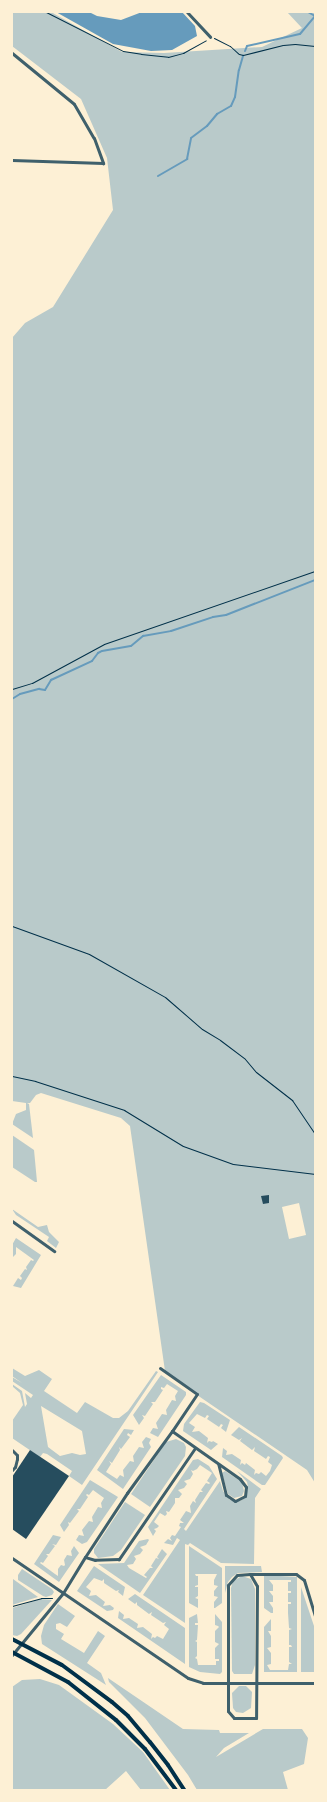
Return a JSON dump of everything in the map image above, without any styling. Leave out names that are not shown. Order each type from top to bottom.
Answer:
[{"type":"main road","points":[[12,1639],[73,1672],[128,1716],[168,1765],[184,1790]]},
{"type":"main road","points":[[13,1653],[68,1682],[116,1720],[145,1749],[176,1790]]},
{"type":"street","points":[[187,12],[210,37]]},
{"type":"street","points":[[12,53],[74,104],[94,138],[103,163],[12,160]]},
{"type":"street","points":[[13,1223],[54,1251]]},
{"type":"street","points":[[13,1653],[63,1593],[127,1493],[197,1394],[160,1368]]},
{"type":"street","points":[[172,1431],[244,1482],[246,1487],[245,1496],[235,1500],[226,1495],[218,1464]]},
{"type":"street","points":[[85,1558],[95,1560],[118,1559],[195,1448]]},
{"type":"street","points":[[12,1450],[17,1455],[17,1459],[15,1468],[12,1470]]},
{"type":"street","points":[[12,1558],[188,1678],[203,1683],[315,1683]]},
{"type":"street","points":[[250,1574],[257,1586],[256,1718],[234,1718],[228,1711],[228,1585],[237,1574],[250,1574],[296,1574],[304,1580],[315,1616]]},
{"type":"path","points":[[46,12],[123,51],[141,54],[168,57],[183,53],[210,37],[221,40],[239,54],[243,55],[283,45],[295,44],[315,46]]},
{"type":"path","points":[[12,690],[32,683],[110,641],[315,571]]},
{"type":"path","points":[[12,926],[90,954],[165,997],[202,1029],[220,1040],[245,1059],[256,1072],[292,1100],[315,1134]]},
{"type":"path","points":[[12,1076],[35,1081],[124,1110],[183,1146],[233,1164],[315,1174]]},
{"type":"path","points":[[12,1606],[41,1598],[52,1598]]},
{"type":"shaded area","points":[[12,12],[51,12],[122,52],[164,53],[262,47],[302,28],[287,12],[315,12],[315,1483],[307,1470],[200,1397],[165,1371],[130,1126],[121,1118],[41,1093],[36,1095],[30,1103],[27,1103],[29,1104],[33,1138],[12,1124],[16,1114],[26,1110],[26,1103],[12,1101],[12,338],[25,323],[53,307],[113,210],[107,158],[81,99],[12,46]],"holes":[[[299,1203],[306,1235],[289,1239],[282,1207]]]},
{"type":"shaded area","points":[[12,1135],[34,1150],[37,1182],[12,1167]]},
{"type":"shaded area","points":[[12,1209],[38,1227],[47,1225],[49,1232],[59,1242],[56,1248],[47,1241],[49,1237],[16,1215]]},
{"type":"shaded area","points":[[16,1238],[41,1255],[21,1288],[13,1286],[18,1278],[21,1280],[22,1278],[20,1276],[25,1269],[27,1270],[26,1267],[31,1260],[34,1260],[16,1247],[16,1254],[12,1258],[12,1245]]},
{"type":"shaded area","points":[[12,1368],[25,1376],[39,1370],[52,1379],[44,1391],[77,1413],[85,1402],[113,1418],[119,1418],[128,1411],[156,1371],[158,1372],[82,1485],[69,1476],[72,1471],[47,1454],[43,1453],[40,1457],[12,1438],[12,1421],[23,1405],[20,1393],[12,1386],[12,1384],[22,1391],[25,1407],[27,1404],[25,1393],[31,1398],[33,1395],[12,1381],[12,1377],[22,1383],[12,1376]],"holes":[[[41,1406],[82,1431],[86,1454],[80,1455],[72,1453],[60,1456],[48,1447]]]},
{"type":"shaded area","points":[[161,1375],[186,1392],[186,1395],[158,1437],[150,1433],[153,1428],[158,1429],[156,1423],[162,1414],[167,1415],[166,1410],[172,1400],[176,1401],[175,1396],[178,1391],[167,1384],[164,1388],[161,1387],[163,1390],[155,1402],[151,1402],[153,1404],[145,1416],[142,1415],[144,1418],[139,1425],[133,1415]]},
{"type":"shaded area","points":[[200,1402],[204,1403],[230,1420],[226,1432],[221,1428],[223,1425],[221,1424],[219,1427],[207,1419],[209,1416],[207,1415],[205,1418],[197,1414],[189,1423],[195,1427],[192,1432],[199,1431],[208,1438],[207,1443],[209,1441],[213,1441],[218,1444],[211,1450],[183,1431],[184,1424]]},
{"type":"shaded area","points":[[239,1427],[283,1458],[265,1485],[262,1485],[222,1457],[223,1448],[227,1451],[226,1455],[232,1454],[241,1460],[240,1465],[242,1463],[245,1465],[246,1463],[255,1470],[254,1475],[261,1472],[266,1476],[270,1471],[272,1465],[268,1462],[270,1457],[268,1456],[266,1459],[254,1451],[255,1447],[252,1450],[240,1441],[242,1438],[239,1440],[231,1435]]},
{"type":"shaded area","points":[[124,1429],[134,1430],[131,1435],[128,1433],[127,1435],[130,1437],[121,1449],[119,1447],[120,1450],[112,1463],[109,1461],[111,1464],[106,1472],[117,1479],[120,1475],[124,1477],[123,1470],[130,1461],[134,1462],[133,1456],[139,1447],[144,1448],[142,1442],[146,1437],[151,1439],[149,1443],[151,1447],[123,1489],[97,1470]]},
{"type":"shaded area","points":[[176,1439],[184,1443],[186,1447],[185,1456],[150,1507],[131,1494],[166,1442]]},
{"type":"shaded area","points":[[198,1459],[209,1466],[217,1479],[184,1529],[186,1531],[220,1481],[223,1491],[230,1500],[240,1501],[245,1498],[248,1487],[247,1482],[237,1471],[261,1489],[255,1498],[254,1564],[221,1563],[190,1543],[188,1545],[185,1544],[185,1623],[143,1595],[180,1540],[177,1538],[173,1545],[164,1543],[168,1539],[172,1541],[170,1538],[172,1535],[175,1536],[181,1527],[179,1526],[180,1523],[184,1523],[180,1520],[186,1511],[191,1513],[190,1506],[193,1501],[196,1503],[195,1500],[200,1492],[203,1492],[201,1490],[206,1483],[210,1483],[207,1481],[212,1473],[200,1465],[197,1469],[193,1471],[191,1470],[193,1474],[190,1479],[184,1481],[187,1484],[184,1488],[178,1490],[182,1494],[179,1498],[175,1498],[175,1503],[169,1512],[166,1511],[167,1514],[165,1516],[160,1513],[154,1522],[159,1526],[154,1529],[156,1531],[153,1536],[148,1527],[193,1460]]},
{"type":"shaded area","points":[[225,1471],[242,1482],[244,1491],[242,1496],[234,1498],[228,1494],[222,1473]]},
{"type":"shaded area","points":[[90,1480],[118,1497],[87,1542],[82,1544],[76,1540],[79,1535],[84,1536],[82,1530],[89,1521],[93,1522],[92,1517],[98,1507],[102,1508],[101,1503],[104,1498],[93,1490],[89,1495],[86,1495],[88,1497],[80,1509],[77,1509],[79,1511],[70,1523],[68,1522],[69,1525],[64,1532],[60,1525]]},
{"type":"shaded area","points":[[125,1502],[145,1515],[121,1550],[113,1556],[98,1558],[94,1553],[94,1549]]},
{"type":"shaded area","points":[[53,1535],[61,1537],[56,1545],[52,1544],[55,1546],[49,1554],[46,1554],[48,1556],[43,1563],[40,1563],[55,1574],[58,1576],[58,1569],[61,1565],[65,1565],[64,1560],[67,1555],[72,1556],[71,1551],[74,1546],[79,1553],[59,1582],[34,1564]]},
{"type":"shaded area","points":[[149,1540],[146,1545],[140,1547],[143,1550],[140,1554],[134,1556],[136,1559],[133,1564],[127,1565],[129,1568],[146,1578],[147,1577],[144,1575],[150,1568],[153,1568],[151,1566],[156,1558],[159,1559],[157,1557],[162,1549],[167,1554],[140,1593],[98,1564],[124,1563],[139,1541]]},
{"type":"shaded area","points":[[189,1546],[222,1568],[222,1603],[215,1608],[214,1602],[218,1597],[214,1596],[214,1591],[218,1586],[214,1585],[214,1580],[217,1574],[195,1574],[198,1576],[198,1585],[195,1587],[198,1587],[198,1596],[195,1598],[198,1599],[198,1608],[189,1603]]},
{"type":"shaded area","points":[[94,1566],[125,1587],[123,1596],[118,1592],[119,1590],[116,1591],[104,1583],[104,1579],[102,1581],[94,1578],[86,1587],[91,1591],[89,1596],[96,1595],[105,1602],[103,1606],[110,1605],[114,1608],[113,1610],[107,1611],[77,1591]]},
{"type":"shaded area","points":[[225,1566],[261,1566],[262,1572],[238,1573],[228,1582],[225,1593]]},
{"type":"shaded area","points":[[22,1569],[52,1589],[54,1592],[52,1595],[46,1597],[43,1596],[18,1580],[18,1575]]},
{"type":"shaded area","points":[[264,1575],[297,1577],[297,1672],[264,1672],[264,1627],[271,1619],[271,1631],[268,1631],[271,1636],[271,1647],[267,1648],[271,1653],[271,1664],[267,1665],[270,1670],[288,1670],[289,1664],[292,1664],[289,1662],[289,1647],[292,1647],[289,1645],[289,1630],[292,1629],[289,1628],[288,1613],[288,1604],[291,1604],[291,1602],[288,1602],[288,1593],[291,1593],[291,1591],[288,1591],[288,1582],[291,1582],[291,1580],[269,1580],[273,1585],[273,1591],[269,1591],[273,1596],[273,1602],[269,1602],[273,1608],[273,1613],[271,1613],[264,1608]]},
{"type":"shaded area","points":[[242,1576],[251,1579],[255,1589],[255,1665],[252,1674],[234,1674],[232,1671],[231,1588],[233,1581]]},
{"type":"shaded area","points":[[13,1579],[38,1597],[12,1605]]},
{"type":"shaded area","points":[[301,1587],[315,1629],[315,1672],[301,1672]]},
{"type":"shaded area","points":[[135,1594],[185,1628],[185,1664],[118,1618],[119,1611],[124,1615],[123,1619],[129,1618],[138,1624],[137,1628],[143,1627],[152,1634],[151,1639],[157,1636],[163,1639],[169,1629],[164,1625],[166,1622],[163,1623],[151,1615],[152,1612],[149,1614],[137,1605],[137,1602],[135,1604],[128,1599]]},
{"type":"shaded area","points":[[41,1599],[52,1600],[21,1634],[17,1636],[12,1635],[12,1608]]},
{"type":"shaded area","points":[[58,1604],[75,1616],[67,1627],[60,1623],[56,1624],[56,1629],[64,1634],[61,1639],[84,1653],[98,1631],[105,1636],[87,1663],[101,1673],[106,1685],[42,1644],[41,1636],[44,1625]]},
{"type":"shaded area","points":[[197,1614],[198,1623],[195,1623],[195,1625],[198,1625],[197,1640],[195,1641],[197,1642],[197,1656],[195,1658],[197,1659],[198,1665],[216,1665],[216,1661],[219,1661],[219,1659],[215,1659],[215,1648],[219,1644],[215,1642],[215,1631],[219,1627],[215,1625],[215,1614],[222,1622],[222,1672],[220,1674],[200,1672],[189,1667],[189,1618]]},
{"type":"shaded area","points":[[108,1678],[183,1729],[219,1730],[220,1733],[249,1733],[224,1748],[216,1757],[263,1729],[302,1729],[308,1738],[304,1764],[283,1772],[288,1790],[197,1790],[188,1775],[145,1718],[109,1682]]},
{"type":"shaded area","points":[[40,1679],[59,1685],[113,1724],[143,1752],[170,1790],[141,1790],[126,1771],[105,1790],[12,1790],[12,1687],[22,1680]]},
{"type":"shaded area","points":[[239,1686],[246,1686],[252,1692],[251,1708],[243,1713],[236,1712],[233,1708],[232,1693]]},
{"type":"water","points":[[56,12],[89,12],[97,16],[121,20],[142,12],[182,12],[195,26],[197,36],[172,50],[151,51],[113,44]]},
{"type":"building","points":[[269,1195],[269,1203],[263,1204],[261,1196]]},
{"type":"building","points":[[30,1450],[69,1476],[26,1539],[12,1529],[12,1477]]},
{"type":"waterway","points":[[308,12],[315,16]]},
{"type":"waterway","points":[[245,51],[247,46],[300,34],[315,16]]},
{"type":"waterway","points":[[158,176],[187,159],[191,138],[207,126],[217,114],[231,106],[235,97],[239,70],[243,56]]},
{"type":"waterway","points":[[12,699],[20,694],[39,689],[45,690],[51,680],[92,661],[98,653],[102,651],[131,646],[143,636],[171,631],[213,617],[226,615],[315,580]]}]
